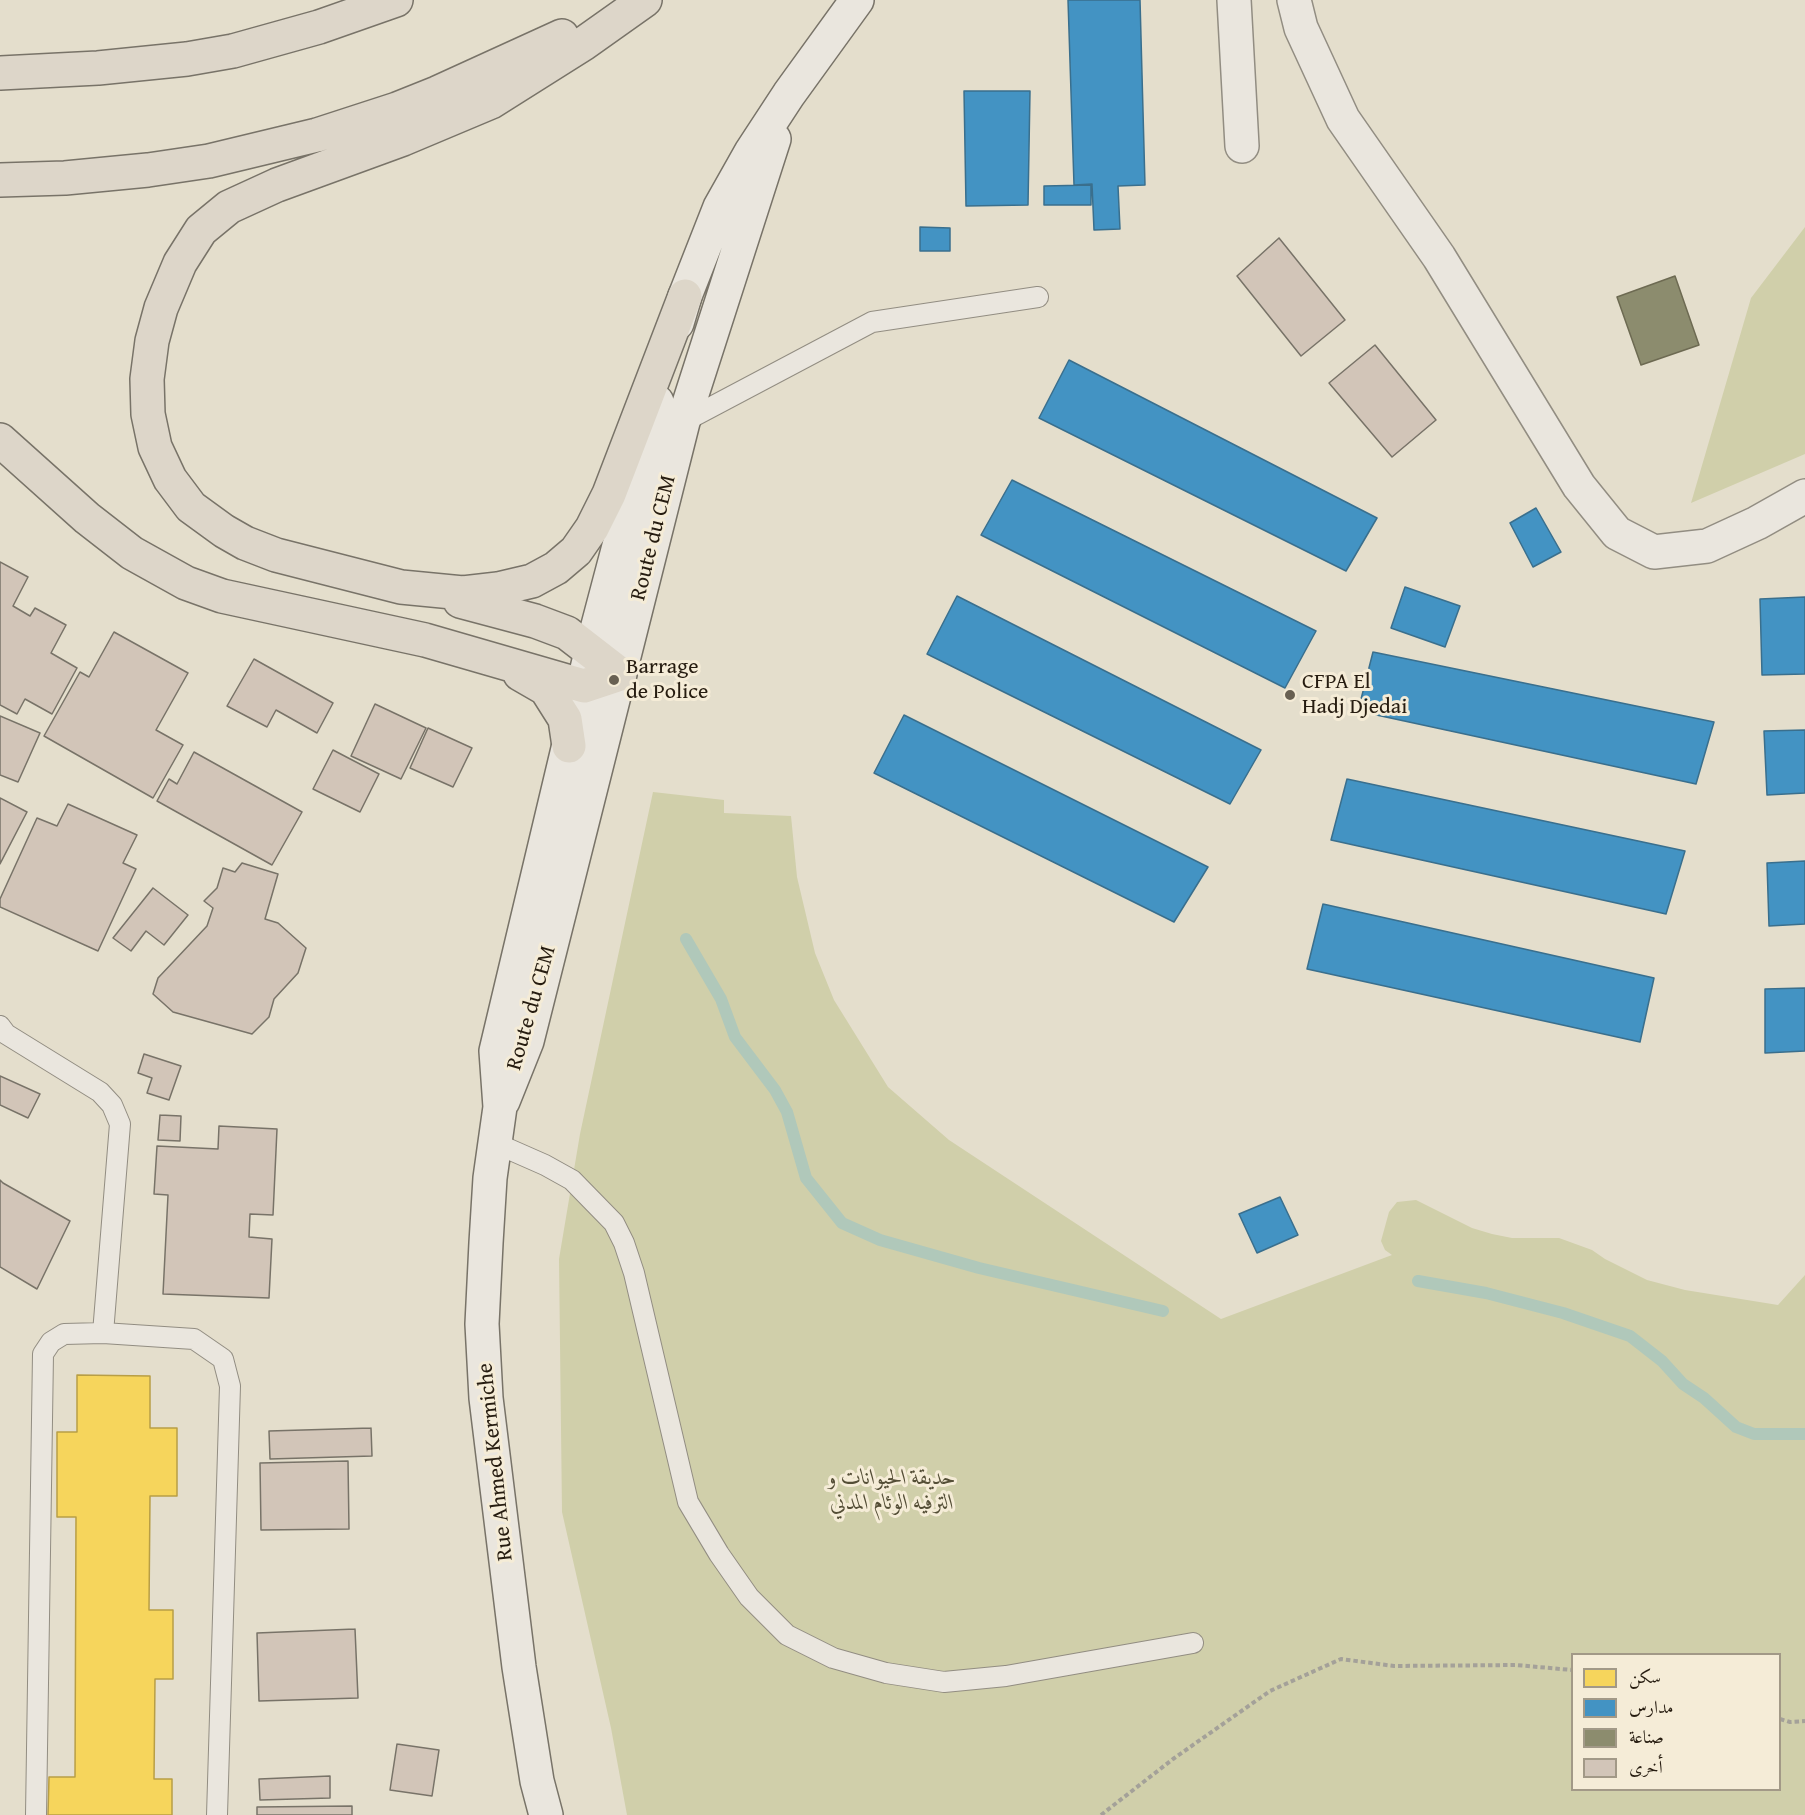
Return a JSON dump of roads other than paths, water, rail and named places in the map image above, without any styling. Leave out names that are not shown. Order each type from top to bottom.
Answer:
[{"type":"highway","points":[[0,73],[98,68],[187,59],[233,51],[319,27],[396,0]]},
{"type":"highway","points":[[0,180],[65,178],[148,170],[210,161],[317,135],[397,109],[437,93],[517,58],[632,0]]},
{"type":"highway","points":[[620,674],[567,633],[535,621],[276,555],[245,543],[224,531],[191,507],[170,479],[155,447],[148,414],[147,379],[152,341],[161,308],[176,272],[201,230],[229,207],[277,185],[403,139],[491,102],[583,44],[645,0]]},
{"type":"highway","points":[[401,587],[464,592],[498,589],[532,581],[556,568],[576,551],[592,528],[609,494],[685,296]]},
{"type":"highway","points":[[0,440],[56,491],[132,553],[186,583],[222,596],[425,640],[584,686],[620,674]]},
{"type":"highway","points":[[425,640],[513,671],[546,689],[565,720],[569,746]]},
{"type":"main road","name":"Route du CEM","points":[[500,1107],[496,1051],[591,652],[685,296],[720,207],[751,152],[789,94],[857,0]]},
{"type":"main road","points":[[1234,0],[1242,146]]},
{"type":"main road","points":[[1294,0],[1301,28],[1343,118],[1439,257],[1580,486],[1617,533],[1654,552],[1707,546],[1757,523],[1805,496]]},
{"type":"main road","name":"Route du CEM","points":[[500,1107],[527,1041],[683,422],[789,94]]},
{"type":"main road","name":"Rue Ahmed Kermiche","points":[[500,1107],[490,1178],[482,1324],[486,1398],[521,1678],[537,1781],[546,1815]]},
{"type":"lane","points":[[683,422],[872,322],[1038,297]]},
{"type":"lane","points":[[0,1026],[6,1034],[100,1092],[112,1105],[120,1124],[103,1333]]},
{"type":"lane","points":[[495,1143],[545,1165],[572,1180],[614,1223],[624,1242],[634,1273],[688,1502],[719,1554],[749,1597],[787,1635],[833,1658],[886,1672],[944,1682],[1006,1676],[1193,1643]]},
{"type":"lane","points":[[36,1815],[43,1354],[51,1342],[64,1334],[103,1333],[194,1339],[223,1359],[230,1386],[217,1815]]},
{"type":"waterway","points":[[686,939],[721,999],[735,1037],[775,1090],[787,1112],[806,1178],[842,1223],[880,1240],[979,1268],[1163,1311]]},
{"type":"waterway","points":[[1418,1281],[1486,1293],[1563,1313],[1630,1336],[1662,1361],[1683,1384],[1704,1398],[1736,1427],[1754,1434],[1805,1434]]},
{"type":"place","name":"Barrage de Police","points":[[614,680]]},
{"type":"place","name":"CFPA El Hadj Djedai","points":[[1290,695]]},
{"type":"park label","name":"حديقة الحيوانات و الترفيه الوئام المدني","points":[[892,1490]]}]
